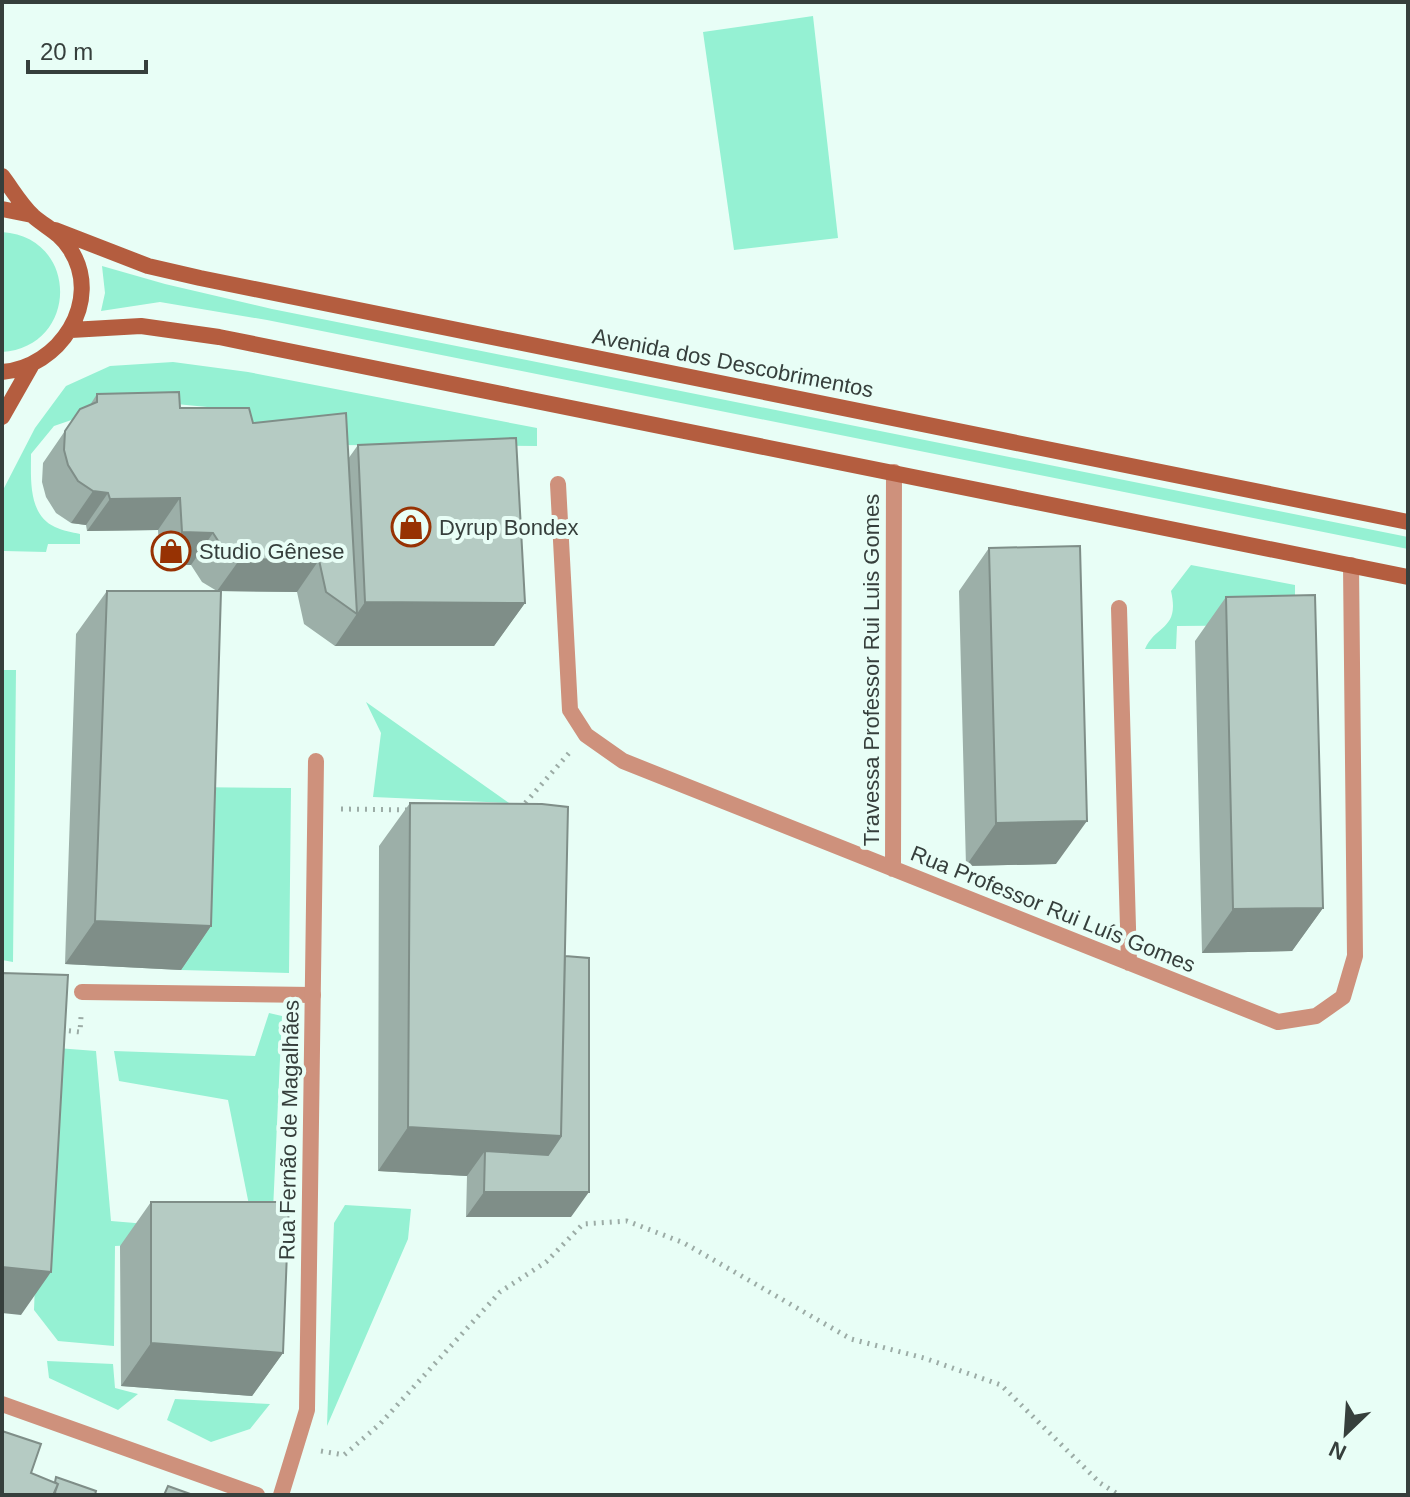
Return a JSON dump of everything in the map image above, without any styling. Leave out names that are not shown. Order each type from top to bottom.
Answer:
[{"type":"main road","points":[[2,176],[32,215],[55,230],[72,252],[80,277],[80,305],[71,330],[54,351],[31,366],[2,372]]},
{"type":"main road","points":[[2,209],[32,215]]},
{"type":"main road","name":"Avenida dos Descobrimentos","points":[[55,230],[148,266],[200,278],[1408,522]]},
{"type":"main road","points":[[71,330],[141,326],[219,337],[1408,577]]},
{"type":"main road","points":[[2,417],[31,366]]},
{"type":"street","name":"Travessa Professor Rui Luis Gomes","points":[[893,869],[894,472]]},
{"type":"street","name":"Rua Professor Rui Luís Gomes","points":[[558,484],[570,710],[586,735],[623,761],[1278,1022],[1316,1016],[1343,997],[1355,956],[1351,565]]},
{"type":"street","points":[[1119,608],[1129,963]]},
{"type":"street","name":"Rua Fernão de Magalhães","points":[[281,1495],[307,1410],[316,761]]},
{"type":"street","points":[[82,992],[313,995]]},
{"type":"street","points":[[2,1404],[257,1495]]},
{"type":"path","points":[[518,811],[586,735]]},
{"type":"path","points":[[316,809],[425,810]]},
{"type":"path","points":[[296,1447],[344,1455],[380,1424],[500,1292],[546,1262],[583,1224],[627,1221],[684,1243],[851,1339],[924,1358],[1001,1385],[1100,1483],[1119,1495]]},
{"type":"green space","points":[[813,16],[838,238],[734,250],[703,32]]},
{"type":"green space","points":[[2,232],[28,238],[46,252],[57,271],[60,292],[56,313],[45,332],[27,346],[2,352]]},
{"type":"green space","points":[[102,266],[272,309],[1408,537],[1408,549],[267,320],[160,302],[101,311],[105,293]]},
{"type":"green space","points":[[173,362],[248,372],[537,428],[537,446],[323,445],[231,455],[228,409],[176,404],[86,415],[54,426],[31,454],[33,495],[40,514],[55,527],[80,534],[80,544],[48,544],[46,552],[4,551],[2,492],[35,428],[66,386],[110,366]]},
{"type":"green space","points":[[1191,565],[1295,585],[1295,625],[1177,626],[1176,649],[1145,649],[1170,620],[1173,604],[1171,591]]},
{"type":"green space","points":[[2,670],[16,670],[13,962],[2,960]]},
{"type":"green space","points":[[366,702],[509,803],[373,797],[381,733]]},
{"type":"green space","points":[[186,787],[291,788],[289,973],[181,970]]},
{"type":"green space","points":[[269,1013],[282,1016],[273,1210],[249,1205],[228,1100],[119,1081],[114,1051],[255,1056]]},
{"type":"green space","points":[[44,1047],[96,1051],[111,1221],[195,1228],[198,1242],[115,1246],[114,1346],[58,1341],[34,1310]]},
{"type":"green space","points":[[345,1205],[411,1209],[408,1239],[327,1426],[334,1223]]},
{"type":"green space","points":[[47,1361],[113,1364],[115,1388],[138,1394],[118,1410],[49,1378]]},
{"type":"green space","points":[[175,1399],[270,1404],[250,1429],[211,1442],[167,1420]]},
{"type":"building","points":[[179,392],[180,408],[249,408],[253,423],[346,413],[357,614],[326,592],[319,560],[240,559],[224,550],[213,533],[182,532],[180,498],[110,499],[108,493],[93,491],[78,481],[68,465],[64,450],[65,431],[80,409],[97,402],[97,394]]},
{"type":"building","points":[[516,438],[525,603],[365,602],[358,445]]},
{"type":"building","points":[[1080,546],[1087,821],[996,823],[989,548]]},
{"type":"building","points":[[107,591],[221,591],[211,926],[95,921]]},
{"type":"building","points":[[1315,595],[1323,908],[1233,909],[1226,597]]},
{"type":"building","points":[[410,803],[568,807],[561,1136],[408,1127]]},
{"type":"building","points":[[565,956],[589,958],[589,1192],[484,1192],[485,1151],[548,1155],[561,1136]]},
{"type":"building","points":[[2,973],[68,975],[51,1272],[2,1267]]},
{"type":"building","points":[[151,1202],[289,1202],[283,1353],[151,1343]]},
{"type":"building","points":[[2,1431],[41,1444],[31,1473],[58,1484],[54,1495],[2,1495]]},
{"type":"building","points":[[56,1477],[96,1491],[95,1495],[54,1493],[58,1484]]},
{"type":"building","points":[[168,1486],[193,1495],[164,1495]]},
{"type":"place","name":"Dyrup Bondex","points":[[411,527]]},
{"type":"place","name":"Studio Gênese","points":[[171,551]]}]
